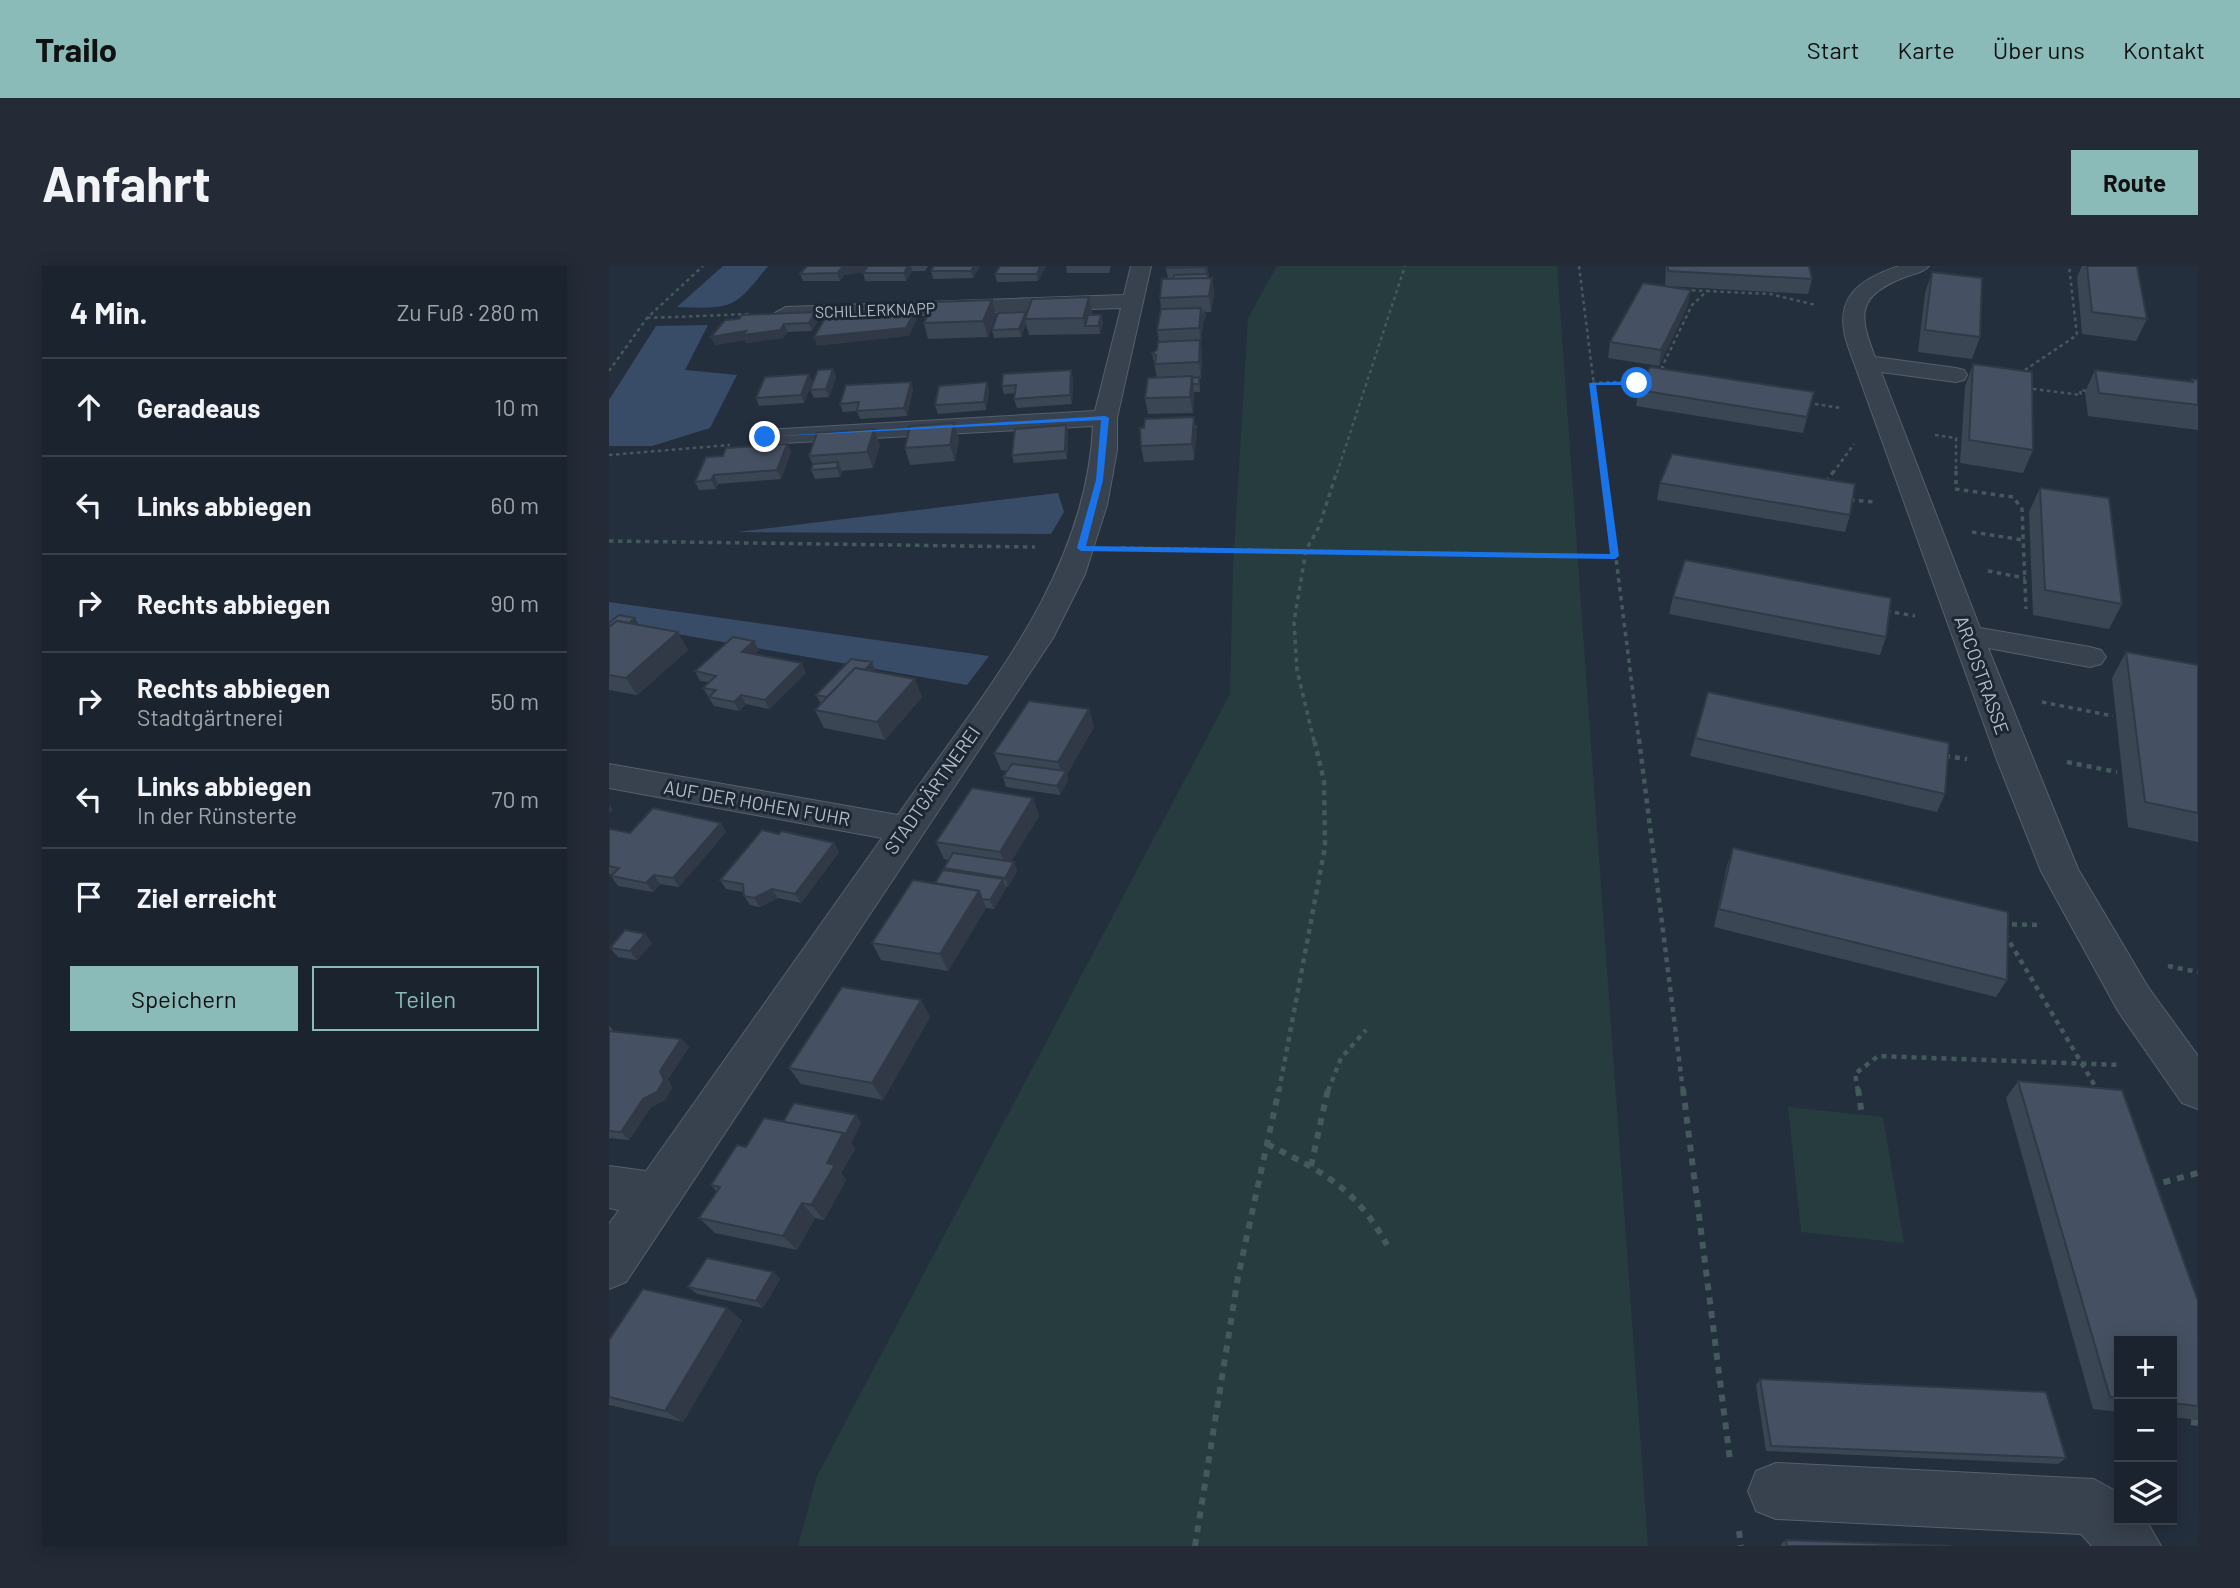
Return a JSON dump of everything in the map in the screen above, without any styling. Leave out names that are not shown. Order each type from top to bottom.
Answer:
[{"type":"street","name":"STADTGÄRTNEREI","points":[[609,1265],[1038,638],[1081,548],[1100,480],[1105,418],[1141,266]]},
{"type":"street","name":"ARCOSTRASSE","points":[[1919,266],[1896,273],[1873,286],[1859,299],[1852,318],[1865,363],[1967,635],[2060,871],[2133,999],[2198,1090]]},
{"type":"street","name":"SCHILLERKNAPP","points":[[786,313],[1132,301]]},
{"type":"street","points":[[1865,363],[1956,375]]},
{"type":"street","points":[[765,437],[1105,418]]},
{"type":"street","points":[[1967,635],[2090,657]]},
{"type":"street","name":"AUF DER HOHEN FUHR","points":[[609,776],[905,829]]},
{"type":"street","points":[[609,1187],[657,1194]]},
{"type":"street","points":[[1756,1505],[2094,1507],[2132,1546]]},
{"type":"path","points":[[609,371],[647,318],[703,266]]},
{"type":"path","points":[[1195,1546],[1238,1278],[1319,891],[1325,847],[1324,781],[1294,645],[1294,622],[1306,550],[1319,527],[1405,266]]},
{"type":"path","points":[[1579,266],[1730,1464]]},
{"type":"path","points":[[2003,385],[2077,335],[2069,266]]},
{"type":"path","points":[[1674,289],[1770,294],[1817,305]]},
{"type":"path","points":[[2072,290],[2078,291]]},
{"type":"path","points":[[1671,375],[1662,367],[1692,305],[1707,291]]},
{"type":"path","points":[[647,318],[786,313]]},
{"type":"path","points":[[2075,317],[2081,317]]},
{"type":"path","points":[[1956,375],[1966,381],[2081,395],[2080,390],[2093,391]]},
{"type":"path","points":[[1593,383],[1657,381]]},
{"type":"path","points":[[1800,402],[1884,412]]},
{"type":"path","points":[[1824,485],[1861,435]]},
{"type":"path","points":[[609,455],[720,447],[765,437]]},
{"type":"path","points":[[1944,487],[2013,497],[2022,509],[2027,615],[2036,617],[2037,648]]},
{"type":"path","points":[[1845,499],[1873,501]]},
{"type":"path","points":[[1960,530],[2022,540]]},
{"type":"path","points":[[609,541],[1615,556]]},
{"type":"path","points":[[1975,569],[2025,578]]},
{"type":"path","points":[[1875,609],[1914,616]]},
{"type":"path","points":[[2039,702],[2113,716]]},
{"type":"path","points":[[1932,753],[1959,759]]},
{"type":"path","points":[[2065,762],[2117,772]]},
{"type":"path","points":[[2029,925],[1999,924],[2102,1097]]},
{"type":"path","points":[[1311,1166],[1329,1085],[1341,1058],[1366,1030]]},
{"type":"path","points":[[1862,1115],[1855,1074],[1878,1056],[2134,1065]]},
{"type":"path","points":[[1267,1144],[1345,1185],[1372,1215],[1387,1245]]},
{"type":"path","points":[[2139,1189],[2198,1173]]},
{"type":"path","points":[[1741,1546],[1756,1505]]},
{"type":"green space","points":[[1277,266],[1557,266],[1648,1546],[798,1546],[817,1476],[1230,694],[1233,567],[1248,318]]},
{"type":"green space","points":[[1788,1107],[1883,1117],[1904,1243],[1801,1232]]},
{"type":"water","points":[[723,266],[768,266],[747,291],[731,303],[710,307],[677,307]]},
{"type":"water","points":[[708,325],[685,370],[737,375],[710,428],[652,446],[609,446],[609,400],[656,326]]},
{"type":"water","points":[[1058,493],[1064,512],[1051,534],[737,532]]},
{"type":"water","points":[[609,602],[989,656],[967,685],[609,622]]},
{"type":"building","points":[[807,266],[852,266],[842,268],[837,273],[800,274]]},
{"type":"building","points":[[868,266],[908,266],[904,273],[863,273]]},
{"type":"building","points":[[934,266],[974,266],[971,271],[931,271]]},
{"type":"building","points":[[1000,266],[1040,266],[1037,274],[995,274]]},
{"type":"building","points":[[1205,266],[1205,267],[1166,268]]},
{"type":"building","points":[[1668,266],[1809,266],[1812,279],[1668,271]]},
{"type":"building","points":[[2087,266],[2137,266],[2147,319],[2092,312]]},
{"type":"building","points":[[1932,272],[1982,278],[1980,337],[1925,330]]},
{"type":"building","points":[[1208,274],[1208,278],[1174,279],[1174,275]]},
{"type":"building","points":[[1212,278],[1209,296],[1160,298],[1162,279]]},
{"type":"building","points":[[1643,283],[1691,290],[1661,350],[1610,342]]},
{"type":"building","points":[[1089,297],[1083,318],[1025,319],[1032,299]]},
{"type":"building","points":[[992,300],[983,321],[924,323],[934,302]]},
{"type":"building","points":[[1201,308],[1199,328],[1157,330],[1161,309]]},
{"type":"building","points":[[915,311],[906,328],[814,337],[829,312]]},
{"type":"building","points":[[815,312],[809,323],[784,324],[780,330],[743,335],[746,331],[711,337],[725,320],[739,319],[742,315]]},
{"type":"building","points":[[1026,312],[1019,329],[992,330],[998,313]]},
{"type":"building","points":[[1088,315],[1101,315],[1098,326],[1085,326]]},
{"type":"building","points":[[1200,340],[1199,362],[1155,364],[1156,355],[1152,353],[1157,350],[1158,342]]},
{"type":"building","points":[[1973,364],[2032,372],[2033,450],[1969,440]]},
{"type":"building","points":[[1650,367],[1814,392],[1807,417],[1639,390]]},
{"type":"building","points":[[833,369],[826,389],[810,390],[818,370]]},
{"type":"building","points":[[1071,370],[1070,395],[1014,399],[1016,385],[1002,386],[1003,374]]},
{"type":"building","points":[[2095,370],[2193,382],[2192,379],[2198,380],[2198,405],[2099,393]]},
{"type":"building","points":[[809,374],[801,395],[756,398],[765,377]]},
{"type":"building","points":[[1192,376],[1190,397],[1145,398],[1148,378]]},
{"type":"building","points":[[1199,377],[1199,384],[1193,384],[1192,378]]},
{"type":"building","points":[[911,382],[904,408],[857,411],[859,402],[840,404],[846,385]]},
{"type":"building","points":[[987,382],[984,402],[935,405],[939,386]]},
{"type":"building","points":[[1194,417],[1192,444],[1141,446],[1140,428],[1144,428],[1145,419]]},
{"type":"building","points":[[954,423],[950,445],[905,448],[910,426]]},
{"type":"building","points":[[1066,425],[1065,451],[1012,455],[1015,429]]},
{"type":"building","points":[[874,429],[867,452],[809,456],[817,433]]},
{"type":"building","points":[[787,444],[777,470],[714,475],[711,480],[695,482],[706,457],[723,456],[726,448]]},
{"type":"building","points":[[1672,454],[1855,484],[1850,515],[1660,483]]},
{"type":"building","points":[[838,462],[837,468],[811,470],[813,464]]},
{"type":"building","points":[[2040,488],[2109,498],[2122,604],[2045,590]]},
{"type":"building","points":[[1685,560],[1891,598],[1886,637],[1673,597]]},
{"type":"building","points":[[619,615],[635,618],[629,623],[617,621],[609,627],[609,623]]},
{"type":"building","points":[[617,621],[678,632],[626,678],[609,675],[609,627]]},
{"type":"building","points":[[733,637],[754,641],[742,652],[802,663],[765,700],[741,695],[734,702],[709,697],[716,690],[703,688],[716,676],[695,671]]},
{"type":"building","points":[[2126,652],[2198,665],[2198,813],[2145,802]]},
{"type":"building","points":[[851,659],[872,662],[865,670],[855,668],[827,697],[816,695]]},
{"type":"building","points":[[855,668],[915,679],[877,722],[815,710]]},
{"type":"building","points":[[1708,692],[1949,743],[1945,794],[1695,738]]},
{"type":"building","points":[[1029,701],[1089,709],[1058,762],[994,753]]},
{"type":"building","points":[[1012,764],[1066,771],[1057,786],[1003,777]]},
{"type":"building","points":[[972,788],[1033,798],[1000,852],[936,842]]},
{"type":"building","points":[[653,808],[721,823],[673,878],[654,875],[646,883],[611,876],[619,868],[609,866],[609,830],[630,833]]},
{"type":"building","points":[[762,830],[779,834],[781,831],[834,843],[795,894],[772,889],[754,898],[744,896],[743,884],[720,880]]},
{"type":"building","points":[[1733,848],[2008,912],[2007,980],[1719,909]]},
{"type":"building","points":[[953,853],[1014,862],[1005,878],[944,868]]},
{"type":"building","points":[[943,870],[1003,879],[990,900],[982,899],[979,891],[935,883]]},
{"type":"building","points":[[913,880],[979,891],[940,954],[872,943]]},
{"type":"building","points":[[625,930],[645,934],[630,951],[610,948]]},
{"type":"building","points":[[842,987],[921,1000],[872,1083],[789,1068]]},
{"type":"building","points":[[609,1031],[681,1039],[660,1071],[664,1080],[657,1092],[643,1099],[621,1132],[609,1131]]},
{"type":"building","points":[[2018,1081],[2122,1090],[2198,1301],[2198,1406],[2177,1404],[2177,1336],[2114,1336],[2114,1397],[2110,1397]]},
{"type":"building","points":[[794,1103],[856,1115],[845,1135],[783,1122]]},
{"type":"building","points":[[764,1118],[843,1133],[827,1163],[835,1165],[811,1205],[802,1203],[783,1236],[699,1218],[720,1187],[711,1185],[737,1145],[746,1147]]},
{"type":"building","points":[[707,1258],[773,1272],[756,1301],[688,1287]]},
{"type":"building","points":[[643,1289],[727,1308],[665,1411],[609,1397],[609,1340]]},
{"type":"building","points":[[1760,1379],[2046,1392],[2066,1458],[1771,1446]]},
{"type":"building","points":[[1786,1540],[1950,1546],[1787,1546]]},
{"type":"route","points":[[765,437],[1105,418],[1100,480],[1081,548],[1615,556],[1593,383],[1637,383]]}]
